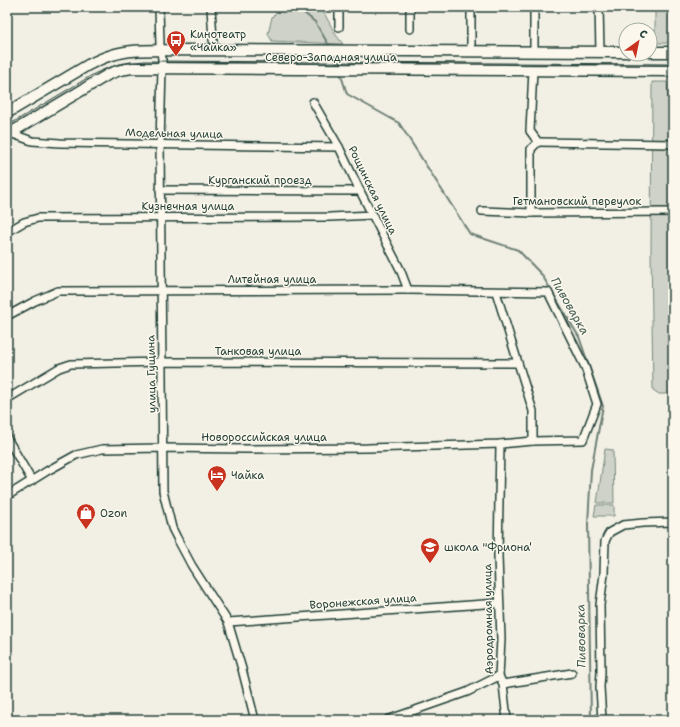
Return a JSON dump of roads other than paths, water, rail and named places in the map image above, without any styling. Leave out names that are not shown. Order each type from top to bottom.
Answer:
[{"type":"main road","name":"Северо-Западная улица","points":[[7,113],[88,65],[112,54],[127,52],[618,52]]},
{"type":"main road","points":[[658,52],[673,52]]},
{"type":"main road","name":"Северо-Западная улица","points":[[8,134],[109,74],[132,68],[673,71]]},
{"type":"street","name":"улица Гущина","points":[[158,7],[162,68],[160,190],[163,491],[172,528],[192,566],[228,622],[255,720]]},
{"type":"street","points":[[211,7],[213,40]]},
{"type":"street","points":[[339,7],[339,27]]},
{"type":"street","points":[[410,7],[410,28]]},
{"type":"street","points":[[471,7],[471,51]]},
{"type":"street","points":[[534,7],[534,52]]},
{"type":"street","points":[[599,7],[600,52]]},
{"type":"street","points":[[533,70],[530,131],[538,142]]},
{"type":"street","name":"Рощинская улица","points":[[313,102],[339,146],[400,269],[408,290]]},
{"type":"street","name":"Модельная улица","points":[[8,134],[32,141],[60,143],[339,146]]},
{"type":"street","points":[[531,213],[531,149],[538,142],[673,144]]},
{"type":"street","name":"Курганский проезд","points":[[160,190],[360,191]]},
{"type":"street","name":"Гетмановский переулок","points":[[482,211],[531,213],[673,212]]},
{"type":"street","name":"Кузнечная улица","points":[[7,232],[24,222],[38,218],[322,217],[373,215]]},
{"type":"street","name":"Литейная улица","points":[[7,316],[35,301],[58,292],[161,290],[408,290],[543,292]]},
{"type":"street","points":[[496,292],[533,411],[533,441]]},
{"type":"street","name":"Новороссийская улица","points":[[7,496],[76,455],[102,449],[368,448],[583,440],[596,404],[585,367],[548,292],[543,292]]},
{"type":"street","name":"Танковая улица","points":[[7,399],[59,368],[71,364],[162,362],[517,363]]},
{"type":"street","points":[[7,438],[32,481]]},
{"type":"street","name":"Аэродромная улица","points":[[500,444],[498,557],[501,639],[499,676],[503,684],[507,720]]},
{"type":"street","points":[[602,720],[600,687],[600,605],[604,574],[605,541],[610,532],[623,525],[650,522],[673,522]]},
{"type":"street","name":"Воронежская улица","points":[[228,622],[499,603]]},
{"type":"street","points":[[503,684],[572,672]]},
{"type":"street","points":[[387,720],[467,692],[499,676]]},
{"type":"waterway","name":"Пивоварка","points":[[297,7],[315,22],[331,47]]},
{"type":"waterway","name":"Пивоварка","points":[[334,55],[338,66]]},
{"type":"waterway","name":"Пивоварка","points":[[340,72],[347,94],[399,123],[470,234],[518,250],[542,275],[579,337],[603,406],[591,470],[588,524],[591,720]]},
{"type":"tram line","points":[[7,126],[94,74],[107,68],[145,61],[673,64]]},
{"type":"place","name":"Кинотеатр «Чайка»","points":[[176,57]]},
{"type":"place","name":"Чайка","points":[[217,492]]},
{"type":"place","name":"Ozon","points":[[86,530]]},
{"type":"place","name":"школа \"Фриона'","points":[[430,564]]}]
